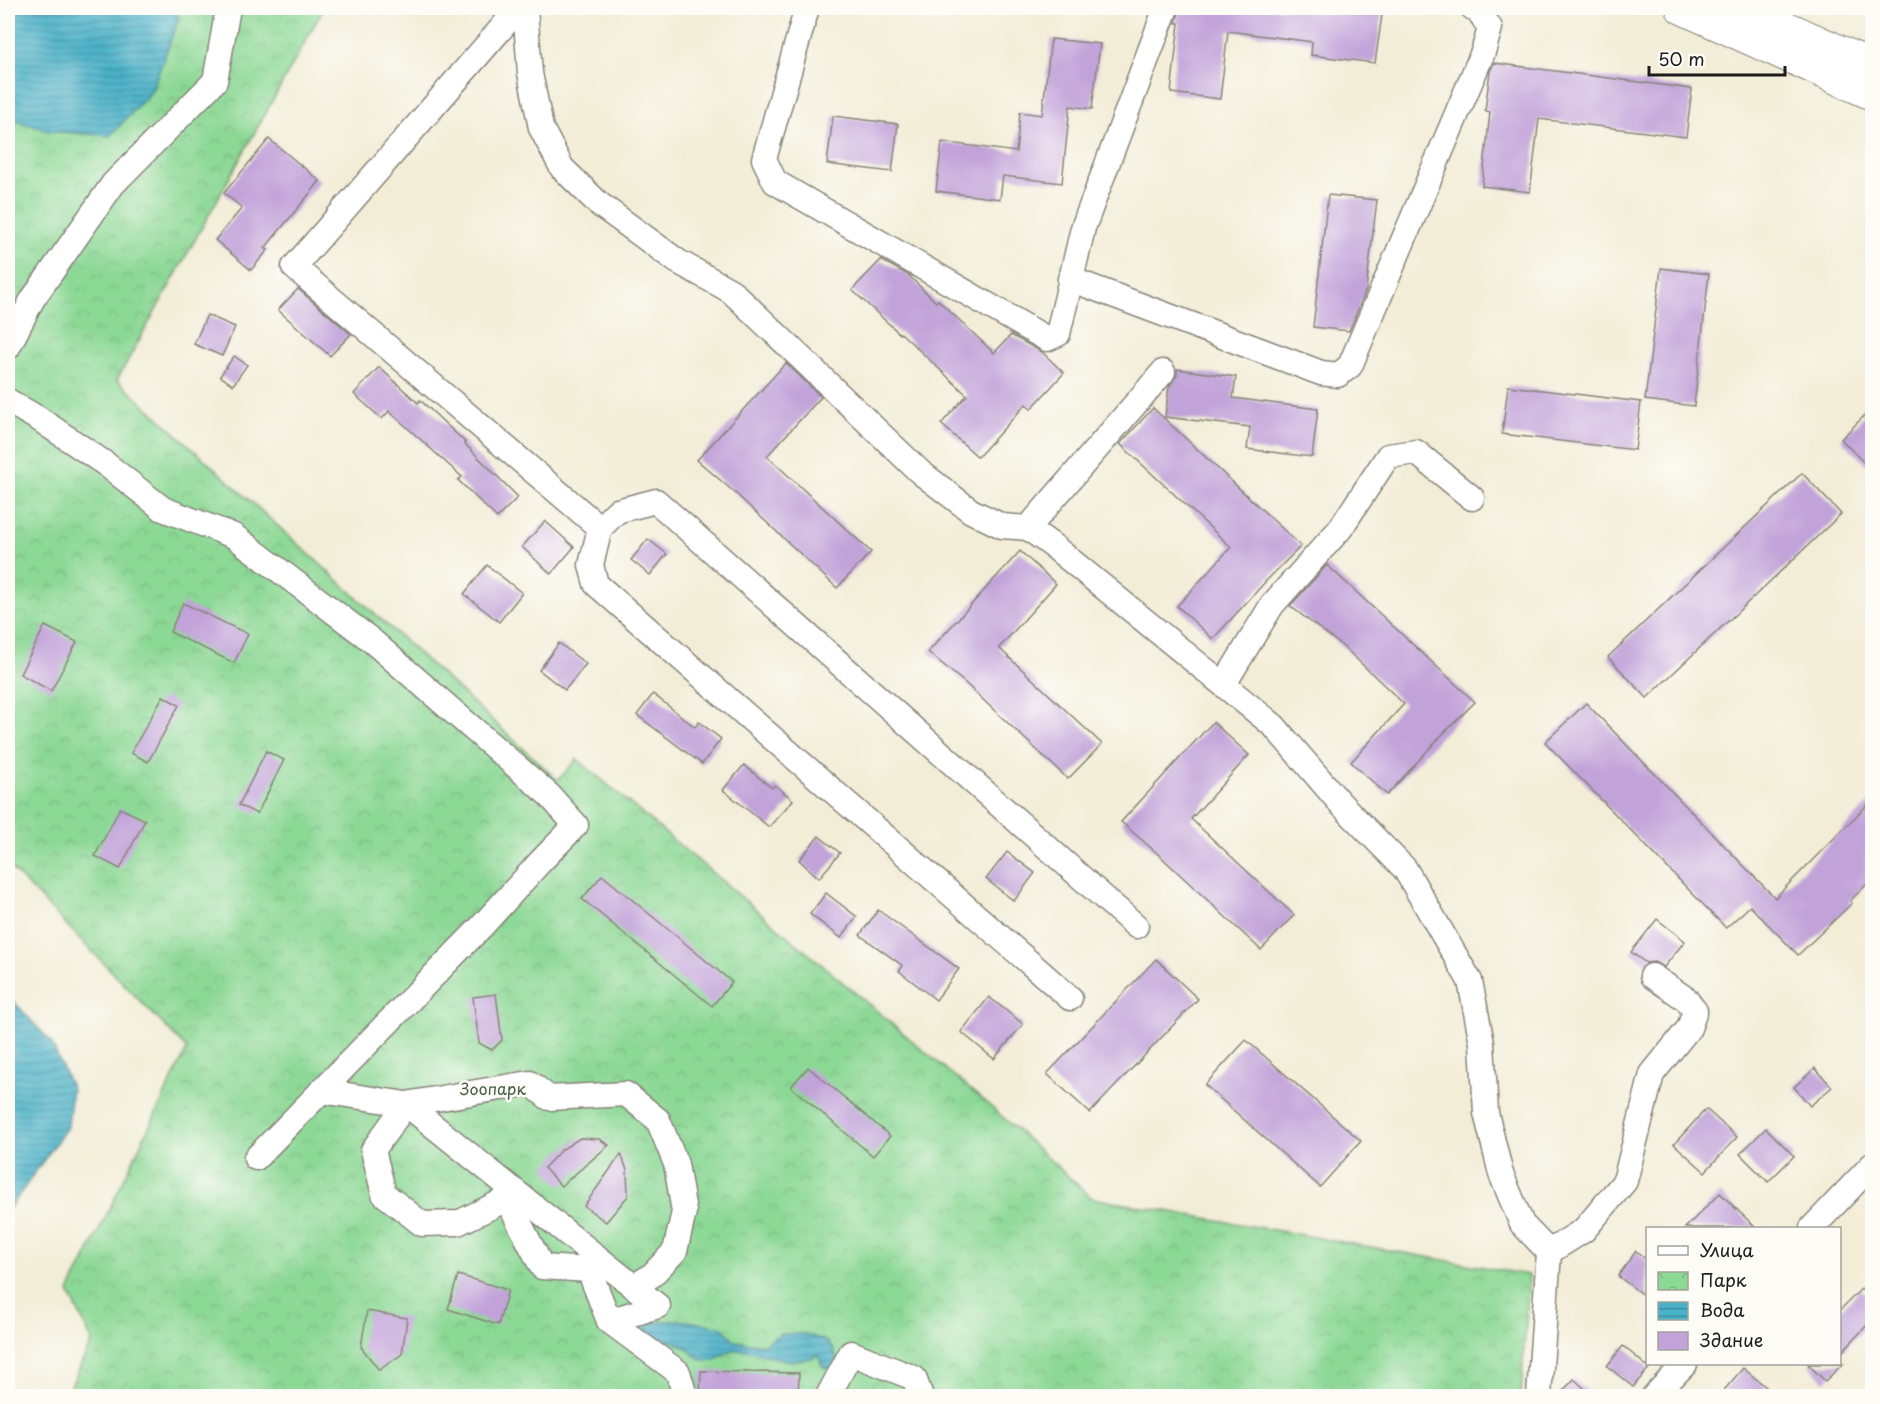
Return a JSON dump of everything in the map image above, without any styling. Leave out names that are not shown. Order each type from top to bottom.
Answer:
[{"type":"main road","points":[[1682,8],[1872,94]]},
{"type":"main road","points":[[1743,8],[1872,66]]},
{"type":"street","points":[[8,347],[32,300],[113,184],[215,81],[228,8]]},
{"type":"street","points":[[519,8],[294,267],[600,528]]},
{"type":"street","points":[[525,8],[530,73],[541,128],[562,168],[599,204],[677,261],[730,291],[920,472],[962,505],[971,512],[1002,526],[1028,528],[1224,684],[1274,726],[1341,804],[1405,869],[1470,981],[1482,1043],[1486,1113],[1501,1174],[1522,1224],[1549,1252],[1539,1396]]},
{"type":"street","points":[[807,8],[764,159],[775,182],[1047,339],[1058,334],[1083,228],[1166,8]]},
{"type":"street","points":[[1070,279],[1321,373],[1338,375],[1350,366],[1483,52],[1490,28],[1478,10],[1473,8]]},
{"type":"street","points":[[1028,528],[1163,372]]},
{"type":"street","points":[[8,401],[107,465],[163,509],[234,537],[371,640],[549,795],[576,825],[540,861],[482,926],[255,1158]]},
{"type":"street","points":[[1224,684],[1272,605],[1340,529],[1388,456],[1416,452],[1472,498]]},
{"type":"street","points":[[1070,998],[596,584],[591,565],[600,528],[617,511],[656,501],[1136,926]]},
{"type":"street","points":[[1549,1252],[1584,1230],[1624,1181],[1652,1074],[1689,1028],[1695,1011],[1686,999],[1652,976]]},
{"type":"street","points":[[321,1091],[406,1104],[530,1083],[549,1098],[626,1094],[658,1120],[676,1164],[684,1212],[675,1251],[652,1275],[634,1287]]},
{"type":"street","points":[[406,1104],[658,1306],[609,1321]]},
{"type":"street","points":[[406,1104],[373,1150],[384,1194],[422,1224],[458,1223],[507,1199],[542,1267],[590,1270],[609,1321],[678,1371],[685,1396]]},
{"type":"street","points":[[1813,1227],[1872,1165]]},
{"type":"street","points":[[828,1396],[851,1353],[914,1378],[921,1396]]},
{"type":"street","points":[[1654,1396],[1684,1365]]},
{"type":"green space","name":"Зоопарк","points":[[8,8],[324,8],[117,380],[558,780],[577,759],[997,1112],[1092,1198],[1529,1275],[1521,1396],[66,1396],[92,1341],[69,1292],[187,1049],[8,865]]},
{"type":"water","points":[[8,8],[175,8],[179,18],[151,92],[110,136],[49,131],[8,118]]},
{"type":"water","points":[[8,995],[51,1042],[72,1089],[68,1126],[8,1211]]},
{"type":"water","points":[[680,1320],[722,1327],[735,1341],[763,1345],[780,1334],[805,1334],[826,1341],[834,1350],[840,1372],[823,1367],[818,1355],[795,1361],[747,1350],[735,1350],[706,1361],[674,1342],[668,1341],[663,1352],[645,1346],[645,1330],[650,1322]]},
{"type":"building","points":[[1180,8],[1325,8],[1382,15],[1375,63],[1311,55],[1312,42],[1228,31],[1220,99],[1171,93],[1179,23],[1176,23]]},
{"type":"building","points":[[1051,39],[1100,44],[1092,109],[1070,106],[1062,183],[1003,176],[1000,199],[936,191],[942,142],[1016,152],[1020,112],[1042,115]]},
{"type":"building","points":[[1494,63],[1692,89],[1686,137],[1539,119],[1530,192],[1482,186],[1490,112],[1485,111],[1490,71]]},
{"type":"building","points":[[833,116],[898,124],[892,172],[827,164]]},
{"type":"building","points":[[269,139],[320,181],[265,248],[268,250],[251,270],[215,240],[242,208],[224,193]]},
{"type":"building","points":[[1328,195],[1377,200],[1366,290],[1349,331],[1313,327]]},
{"type":"building","points":[[881,260],[908,275],[994,353],[1011,335],[1042,352],[1064,373],[1031,409],[1026,404],[978,457],[941,424],[967,395],[852,290]]},
{"type":"building","points":[[1661,268],[1709,274],[1694,406],[1645,400]]},
{"type":"building","points":[[298,289],[351,334],[330,356],[278,310]]},
{"type":"building","points":[[207,315],[235,327],[222,356],[194,344]]},
{"type":"building","points":[[234,356],[247,365],[233,385],[220,376]]},
{"type":"building","points":[[786,363],[821,397],[767,456],[871,552],[837,588],[697,460]]},
{"type":"building","points":[[379,367],[418,403],[420,400],[465,442],[518,497],[497,518],[458,480],[462,477],[389,411],[382,419],[354,394]]},
{"type":"building","points":[[1177,369],[1236,377],[1233,398],[1318,409],[1312,457],[1247,449],[1250,427],[1165,417],[1169,387],[1177,375]]},
{"type":"building","points":[[1508,386],[1641,402],[1635,450],[1502,434]]},
{"type":"building","points":[[1153,408],[1301,546],[1213,639],[1177,606],[1231,547],[1120,444]]},
{"type":"building","points":[[1872,408],[1872,471],[1841,439]]},
{"type":"building","points":[[1802,473],[1841,514],[1647,698],[1608,657]]},
{"type":"building","points":[[545,521],[574,547],[551,574],[522,547]]},
{"type":"building","points":[[648,539],[667,554],[650,575],[631,560]]},
{"type":"building","points":[[1020,551],[1056,584],[999,648],[1102,744],[1068,779],[965,683],[928,652]]},
{"type":"building","points":[[487,565],[522,593],[499,622],[464,594]]},
{"type":"building","points":[[1327,565],[1475,702],[1387,795],[1351,762],[1404,704],[1346,649],[1290,606]]},
{"type":"building","points":[[183,603],[248,634],[234,663],[170,632]]},
{"type":"building","points":[[45,626],[77,642],[51,691],[20,674]]},
{"type":"building","points":[[559,643],[586,664],[565,690],[539,670]]},
{"type":"building","points":[[653,694],[695,727],[699,722],[721,739],[702,764],[637,715]]},
{"type":"building","points":[[163,696],[179,705],[148,762],[131,753]]},
{"type":"building","points":[[1586,703],[1775,898],[1872,800],[1872,879],[1850,901],[1852,903],[1798,955],[1750,906],[1726,928],[1545,742]]},
{"type":"building","points":[[1213,722],[1249,755],[1191,819],[1294,915],[1261,950],[1121,822]]},
{"type":"building","points":[[266,751],[284,760],[257,814],[239,805]]},
{"type":"building","points":[[744,765],[772,788],[775,785],[793,800],[769,827],[723,790]]},
{"type":"building","points":[[120,808],[145,820],[120,869],[95,856]]},
{"type":"building","points":[[819,836],[840,853],[819,878],[799,860]]},
{"type":"building","points":[[1007,852],[1035,873],[1014,901],[986,879]]},
{"type":"building","points":[[602,875],[732,982],[712,1006],[582,899]]},
{"type":"building","points":[[826,893],[857,917],[841,938],[810,914]]},
{"type":"building","points":[[878,910],[959,969],[936,1000],[899,971],[903,966],[860,935]]},
{"type":"building","points":[[1657,919],[1685,941],[1664,967],[1654,962],[1646,963],[1631,952]]},
{"type":"building","points":[[1156,959],[1198,999],[1090,1113],[1047,1074]]},
{"type":"building","points":[[496,994],[502,1040],[492,1050],[479,1043],[473,997]]},
{"type":"building","points":[[989,997],[1023,1024],[994,1059],[961,1032]]},
{"type":"building","points":[[1246,1040],[1361,1141],[1320,1187],[1205,1085]]},
{"type":"building","points":[[808,1067],[890,1136],[873,1156],[791,1087]]},
{"type":"building","points":[[1815,1068],[1832,1087],[1810,1106],[1794,1087]]},
{"type":"building","points":[[1706,1109],[1737,1137],[1705,1172],[1674,1144]]},
{"type":"building","points":[[1766,1128],[1794,1156],[1768,1182],[1740,1154]]},
{"type":"building","points":[[580,1138],[599,1139],[609,1145],[561,1186],[544,1168],[561,1150]]},
{"type":"building","points":[[621,1154],[627,1170],[628,1196],[606,1222],[584,1206]]},
{"type":"building","points":[[1720,1193],[1755,1227],[1686,1227]]},
{"type":"building","points":[[1636,1251],[1646,1259],[1646,1297],[1618,1276]]},
{"type":"building","points":[[458,1275],[508,1290],[498,1325],[448,1309]]},
{"type":"building","points":[[1861,1289],[1872,1300],[1872,1320],[1841,1353],[1841,1309]]},
{"type":"building","points":[[367,1311],[407,1318],[402,1354],[379,1370],[361,1347]]},
{"type":"building","points":[[1623,1346],[1649,1368],[1633,1387],[1607,1366]]},
{"type":"building","points":[[1843,1364],[1825,1381],[1809,1365]]},
{"type":"building","points":[[1743,1368],[1777,1396],[1719,1396]]},
{"type":"building","points":[[701,1371],[799,1373],[798,1396],[700,1396]]},
{"type":"building","points":[[1574,1379],[1593,1396],[1558,1396]]}]
